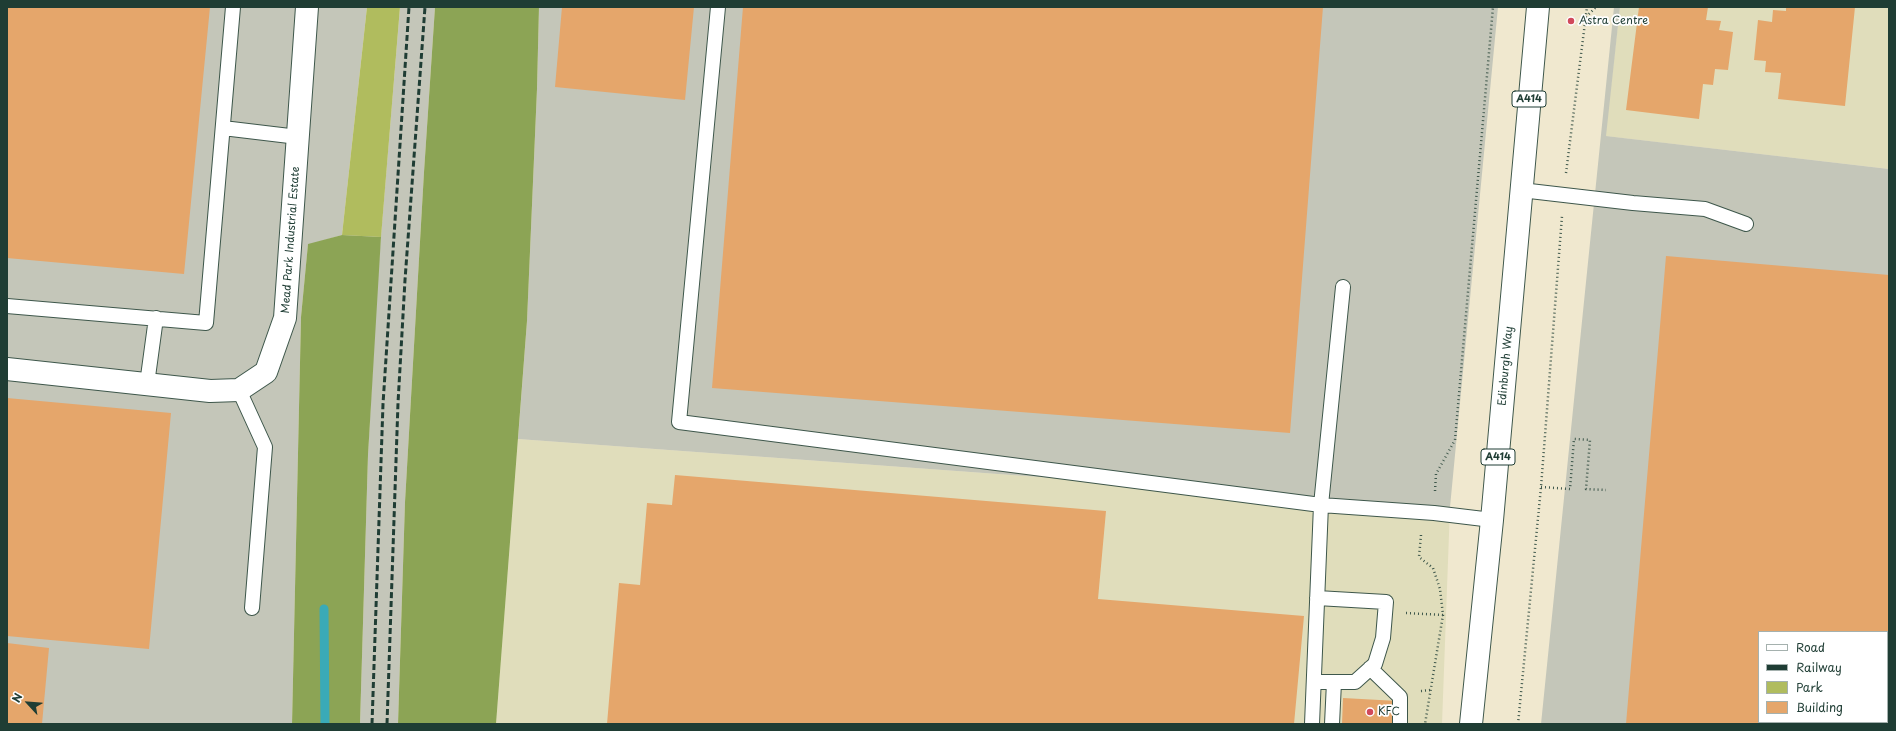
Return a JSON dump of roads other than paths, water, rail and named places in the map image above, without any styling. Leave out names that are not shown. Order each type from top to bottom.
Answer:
[{"type":"main road","name":"Mead Park Industrial Estate","points":[[239,390],[266,372],[285,318],[307,7]]},
{"type":"main road","name":"Edinburgh Way","points":[[1471,724],[1492,520],[1538,7]]},
{"type":"main road","points":[[7,369],[210,391],[239,390]]},
{"type":"lane","points":[[7,306],[206,322],[233,7]]},
{"type":"lane","points":[[718,7],[679,422],[1321,505],[1434,513],[1492,520]]},
{"type":"lane","points":[[223,128],[298,136]]},
{"type":"lane","points":[[1521,190],[1633,203],[1705,208],[1746,224]]},
{"type":"lane","points":[[1312,724],[1315,682],[1321,505],[1343,287]]},
{"type":"lane","points":[[147,384],[156,318]]},
{"type":"lane","points":[[239,390],[265,447],[252,608]]},
{"type":"lane","points":[[1315,682],[1355,682],[1374,664],[1383,638],[1386,602],[1317,598]]},
{"type":"lane","points":[[1370,668],[1400,697],[1400,724]]},
{"type":"lane","points":[[1332,724],[1334,682]]},
{"type":"waterway","points":[[324,609],[325,724]]},
{"type":"railway","points":[[372,724],[383,404],[409,7]]},
{"type":"railway","points":[[387,724],[398,403],[405,280],[425,7]]},
{"type":"place","name":"Astra Centre","points":[[1571,21]]},
{"type":"place","name":"KFC","points":[[1370,712]]}]
